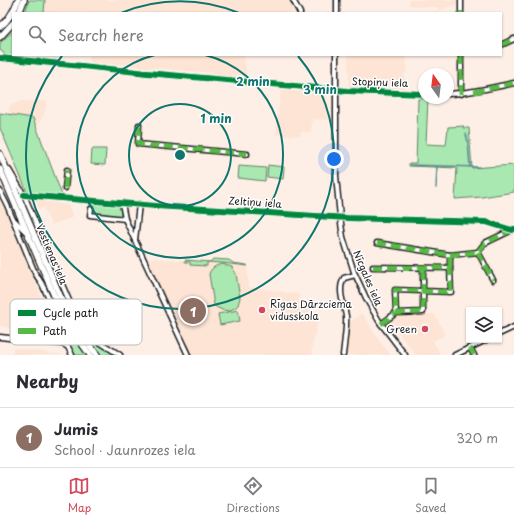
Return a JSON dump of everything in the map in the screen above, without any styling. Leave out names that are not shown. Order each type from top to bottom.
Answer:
[{"type":"main road","points":[[13,12],[18,0]]},
{"type":"main road","points":[[19,12],[24,0]]},
{"type":"main road","points":[[0,27],[12,14]]},
{"type":"main road","points":[[0,37],[12,25]]},
{"type":"main road","name":"Vestienas iela","points":[[1,157],[61,299]]},
{"type":"main road","name":"Vestienas iela","points":[[0,169],[55,299]]},
{"type":"main road","name":"Vestienas iela","points":[[83,345],[90,355]]},
{"type":"main road","name":"Vestienas iela","points":[[90,345],[97,355]]},
{"type":"street","points":[[293,0],[299,12]]},
{"type":"street","points":[[336,0],[336,12]]},
{"type":"street","points":[[461,0],[461,12]]},
{"type":"street","points":[[502,45],[514,39]]},
{"type":"street","name":"Nīcgales iela","points":[[336,56],[336,176],[340,217],[345,246],[366,300],[381,324],[405,355]]},
{"type":"street","points":[[461,56],[461,94]]},
{"type":"street","name":"Stopiņu iela","points":[[0,58],[347,91],[418,94]]},
{"type":"street","points":[[454,94],[461,94],[514,83]]},
{"type":"street","points":[[140,125],[138,144],[247,154]]},
{"type":"street","points":[[1,157],[24,195],[68,299]]},
{"type":"street","points":[[66,188],[67,170]]},
{"type":"street","name":"Vestienas iela","points":[[0,191],[33,268],[49,299]]},
{"type":"street","name":"Zeltiņu iela","points":[[24,195],[340,217],[486,222],[513,229]]},
{"type":"street","points":[[122,203],[125,219],[188,355]]},
{"type":"street","points":[[135,240],[139,204]]},
{"type":"street","points":[[91,209],[90,215],[125,219]]},
{"type":"street","name":"Vestienas iela","points":[[13,219],[27,234]]},
{"type":"street","points":[[377,243],[450,255],[478,252],[485,243],[513,229]]},
{"type":"street","points":[[478,252],[493,280]]},
{"type":"street","points":[[396,313],[395,290],[451,292],[450,255]]},
{"type":"street","points":[[373,267],[450,268]]},
{"type":"street","points":[[381,324],[396,313],[424,312],[423,268]]},
{"type":"street","points":[[343,355],[346,317],[341,294],[342,281],[344,278],[355,275]]},
{"type":"street","points":[[502,333],[514,327]]},
{"type":"street","points":[[0,337],[10,338]]},
{"type":"street","points":[[455,355],[480,343]]},
{"type":"street","name":"Vestienas iela","points":[[65,345],[68,347],[72,355]]},
{"type":"street","points":[[104,345],[120,355]]},
{"type":"street","points":[[470,348],[474,355]]},
{"type":"shaded area","points":[[45,0],[288,0],[294,12],[44,12]]},
{"type":"shaded area","points":[[409,0],[457,0],[457,4],[438,11],[438,7],[409,5]]},
{"type":"shaded area","points":[[89,56],[244,56],[247,78],[215,75],[212,73],[89,62]]},
{"type":"shaded area","points":[[348,56],[406,56],[407,71],[404,75],[405,88],[349,87]]},
{"type":"shaded area","points":[[281,90],[326,94],[329,106],[329,120],[315,119],[312,122],[311,132],[301,132],[300,136],[276,135]]},
{"type":"shaded area","points":[[21,101],[47,101],[45,111],[39,123],[8,120],[9,106]]},
{"type":"shaded area","points":[[0,198],[42,299],[10,299],[10,328],[0,326]]},
{"type":"shaded area","points":[[36,200],[68,205],[73,217],[51,225],[44,208],[39,209]]},
{"type":"shaded area","name":"Rīgas Dārzciema vidusskola","points":[[150,258],[246,266],[249,287],[299,294],[300,308],[320,312],[311,352],[313,352],[312,355],[192,355],[147,261]]},
{"type":"shaded area","points":[[362,313],[378,339],[391,355],[344,355],[344,351],[348,346],[350,322]]},
{"type":"shaded area","points":[[435,314],[445,335],[433,341],[440,354],[438,355],[416,355],[389,321],[399,315]]},
{"type":"shaded area","points":[[14,348],[63,355],[10,355]]},
{"type":"green space","points":[[29,0],[45,0],[44,12],[25,12]]},
{"type":"green space","points":[[12,32],[12,56],[17,57],[8,57],[0,50],[0,43]]},
{"type":"green space","points":[[418,99],[418,104],[428,104],[426,144],[446,145],[448,127],[464,126],[463,128],[469,128],[472,168],[514,165],[514,192],[455,199],[457,168],[409,166],[409,163],[416,163]]},
{"type":"green space","points":[[0,113],[33,118],[62,195],[27,192],[0,128]]},
{"type":"green space","points":[[92,149],[106,149],[105,165],[91,164]]},
{"type":"green space","points":[[268,165],[284,167],[283,179],[267,177]]},
{"type":"green space","points":[[239,166],[266,168],[265,181],[238,178]]},
{"type":"green space","points":[[18,190],[20,190],[70,299],[65,299]]},
{"type":"green space","points":[[90,203],[119,206],[121,208],[122,216],[94,214],[93,208],[90,208]]},
{"type":"green space","points":[[213,259],[229,260],[233,263],[248,266],[207,262],[207,266],[190,265],[190,262],[185,262],[185,260],[210,262]]},
{"type":"green space","points":[[222,264],[232,267],[236,274],[240,298],[238,305],[229,311],[222,310],[214,305],[209,274],[214,267]]},
{"type":"green space","points":[[44,282],[52,299],[51,299]]},
{"type":"green space","points":[[238,310],[240,321],[220,325],[218,314]]},
{"type":"green space","points":[[70,345],[78,345],[86,355],[74,355]]},
{"type":"green space","points":[[92,345],[100,345],[116,355],[100,355]]},
{"type":"waterway","points":[[466,134],[470,167]]},
{"type":"waterway","points":[[410,165],[479,167]]},
{"type":"waterway","points":[[436,188],[437,166]]},
{"type":"marked path","points":[[502,45],[514,39]]},
{"type":"marked path","points":[[461,56],[461,94]]},
{"type":"marked path","points":[[474,92],[514,83]]},
{"type":"marked path","points":[[139,125],[138,144],[247,154]]},
{"type":"marked path","points":[[65,188],[67,170]]},
{"type":"marked path","points":[[450,255],[478,252],[485,243],[512,230]]},
{"type":"marked path","points":[[377,243],[450,255],[450,268]]},
{"type":"marked path","points":[[478,252],[493,280]]},
{"type":"marked path","points":[[373,267],[450,268],[451,292],[395,290],[396,313],[423,312],[423,268]]},
{"type":"marked path","points":[[381,324],[396,313]]},
{"type":"marked path","points":[[470,348],[474,355]]},
{"type":"cycle path","points":[[0,58],[347,91],[418,94]]},
{"type":"cycle path","points":[[24,195],[156,206],[347,218],[486,222],[512,230],[514,229]]},
{"type":"place","name":"Rīgas Dārzciema vidusskola","points":[[262,310]]},
{"type":"place","name":"Jumis","points":[[193,311]]},
{"type":"place","name":"Green","points":[[425,329]]}]
